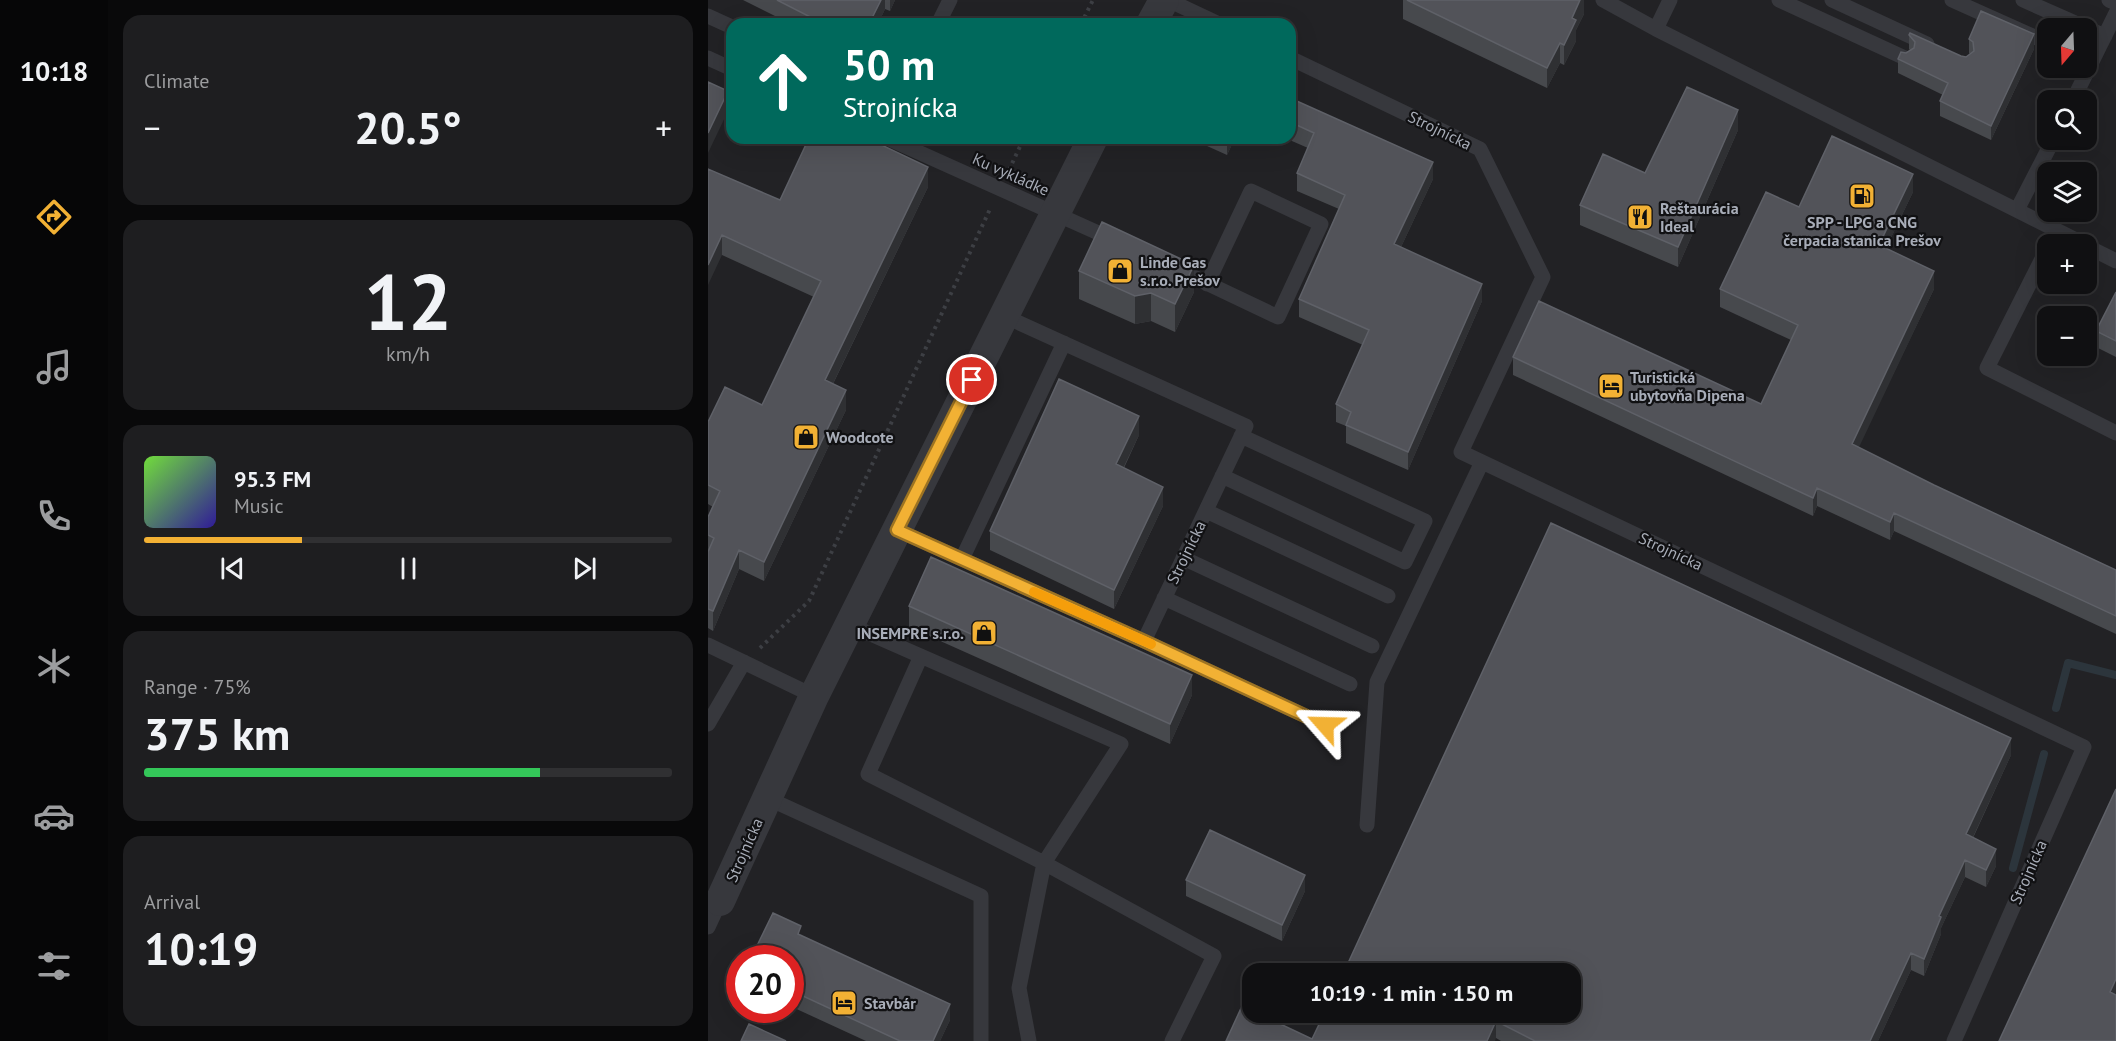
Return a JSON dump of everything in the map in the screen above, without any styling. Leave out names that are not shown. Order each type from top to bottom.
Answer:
[{"type":"street","points":[[1155,18],[1166,0]]},
{"type":"street","name":"Strojnícka","points":[[712,911],[814,696],[1090,144]]},
{"type":"lane","points":[[941,18],[950,0]]},
{"type":"lane","points":[[1166,0],[1206,18]]},
{"type":"lane","points":[[1603,0],[1656,29],[2017,210],[2037,217]]},
{"type":"lane","points":[[1656,29],[1670,0]]},
{"type":"lane","points":[[1779,0],[1905,58]]},
{"type":"lane","points":[[1832,0],[1945,52]]},
{"type":"lane","points":[[1952,0],[2037,38]]},
{"type":"lane","points":[[2024,0],[2105,36]]},
{"type":"lane","points":[[2109,0],[2116,3]]},
{"type":"lane","points":[[2097,49],[2116,13]]},
{"type":"lane","points":[[708,16],[726,24]]},
{"type":"lane","points":[[708,58],[726,66]]},
{"type":"lane","name":"Strojnícka","points":[[1296,61],[1480,149],[1543,277],[1461,452],[2084,747],[1954,1041]]},
{"type":"lane","name":"Ku vykládke","points":[[900,144],[1131,248]]},
{"type":"lane","points":[[2017,210],[2048,150]]},
{"type":"lane","points":[[1164,263],[1207,284],[1278,317],[1321,224],[1251,191],[1207,284]]},
{"type":"lane","points":[[2051,222],[2069,234]]},
{"type":"lane","points":[[2097,251],[2116,261]]},
{"type":"lane","points":[[2037,268],[1987,368],[2116,433]]},
{"type":"lane","points":[[1004,316],[1246,426],[1241,436],[1425,521],[1405,562],[1222,476]]},
{"type":"lane","points":[[962,559],[1064,343]]},
{"type":"lane","name":"Strojnícka","points":[[1144,641],[1241,436]]},
{"type":"lane","points":[[1368,825],[1377,682],[1482,462]]},
{"type":"lane","points":[[1206,511],[1388,596]]},
{"type":"lane","points":[[897,530],[1325,725]]},
{"type":"lane","points":[[1183,558],[1372,646]]},
{"type":"lane","points":[[1164,598],[1350,684]]},
{"type":"lane","points":[[850,625],[1121,744],[1044,862],[1019,988],[1029,1041]]},
{"type":"lane","points":[[708,645],[814,696]]},
{"type":"lane","points":[[921,656],[868,774],[1044,862],[1214,956],[1172,1041]]},
{"type":"lane","points":[[708,724],[744,662]]},
{"type":"lane","name":"Strojnícka","points":[[767,798],[981,896],[981,1041]]},
{"type":"path","points":[[1084,18],[1093,0]]},
{"type":"path","points":[[744,662],[809,601],[1021,144]]},
{"type":"shaded area","points":[[708,0],[2116,0],[2116,1041],[708,1041]]},
{"type":"building","points":[[777,0],[881,0],[872,18],[812,18]]},
{"type":"building","points":[[1407,0],[1580,0],[1572,18],[1576,20],[1564,45],[1560,43],[1547,68]]},
{"type":"building","points":[[1981,11],[2034,34],[1991,126],[1940,101],[1948,83],[1898,59],[1901,52],[1906,53],[1914,48],[1915,42],[1909,35],[1910,33],[1966,57],[1974,51],[1973,42],[1969,39]]},
{"type":"building","points":[[708,82],[726,90],[726,95],[708,133]]},
{"type":"building","points":[[1687,87],[1738,110],[1678,247],[1580,205],[1603,154],[1645,173]]},
{"type":"building","points":[[1296,101],[1433,162],[1394,244],[1482,284],[1408,452],[1346,425],[1351,412],[1336,404],[1369,330],[1299,299],[1345,195],[1297,173],[1314,133],[1296,125]]},
{"type":"building","points":[[1832,136],[1913,174],[1879,245],[1934,271],[1852,444],[2116,570],[2116,616],[1894,513],[1890,522],[1817,488],[1813,498],[1513,357],[1539,301],[1761,404],[1798,325],[1720,289],[1766,192],[1799,207]]},
{"type":"building","points":[[806,144],[880,144],[928,167],[825,380],[846,390],[764,562],[739,550],[713,611],[708,609],[708,552],[714,538],[708,535],[708,517],[720,491],[708,485],[708,422],[725,387],[762,405],[821,281],[722,235],[708,265],[708,169],[780,200]]},
{"type":"building","points":[[1102,222],[1194,265],[1175,304],[1151,293],[1135,296],[1079,271]]},
{"type":"building","points":[[2116,292],[2116,341],[2097,332]]},
{"type":"building","points":[[1059,379],[1139,416],[1116,464],[1163,487],[1114,590],[990,531]]},
{"type":"building","points":[[1551,523],[2011,738],[1966,834],[1996,849],[1986,870],[1965,860],[1939,916],[1941,917],[1924,959],[1911,953],[1870,1041],[1535,1041],[1500,1023],[1581,1023],[1581,963],[1348,963]]},
{"type":"building","points":[[931,557],[1192,675],[1170,724],[909,606]]},
{"type":"building","points":[[2116,789],[2116,979],[2110,992],[2116,995],[2116,1041],[1999,1041]]},
{"type":"building","points":[[1210,830],[1305,875],[1282,925],[1186,880]]},
{"type":"building","points":[[773,913],[801,926],[798,934],[950,1004],[933,1041],[900,1041],[804,996],[804,945],[757,945]]},
{"type":"building","points":[[1242,1006],[1242,1023],[1278,1023],[1312,1039],[1320,1023],[1495,1023],[1487,1041],[1226,1041]]},
{"type":"building","points":[[749,1024],[786,1041],[741,1041]]},
{"type":"waterway","points":[[2056,708],[2068,663],[2116,675]]},
{"type":"waterway","points":[[2013,868],[2044,754]]},
{"type":"slow traffic","points":[[1034,592],[1151,644]]},
{"type":"place","name":"SPP - LPG a CNG čerpacia stanica Prešov","points":[[1862,196]]},
{"type":"place","name":"Reštaurácia Ideal","points":[[1640,217]]},
{"type":"place","name":"Linde Gas s.r.o. Prešov","points":[[1120,271]]},
{"type":"place","name":"Turistická ubytovňa Dipena","points":[[1611,386]]},
{"type":"place","name":"Woodcote","points":[[806,437]]},
{"type":"place","name":"INSEMPRE s.r.o.","points":[[984,633]]},
{"type":"place","name":"Stavbár","points":[[844,1003]]},
{"type":"route","points":[[972,380],[897,530],[1325,725]]}]
